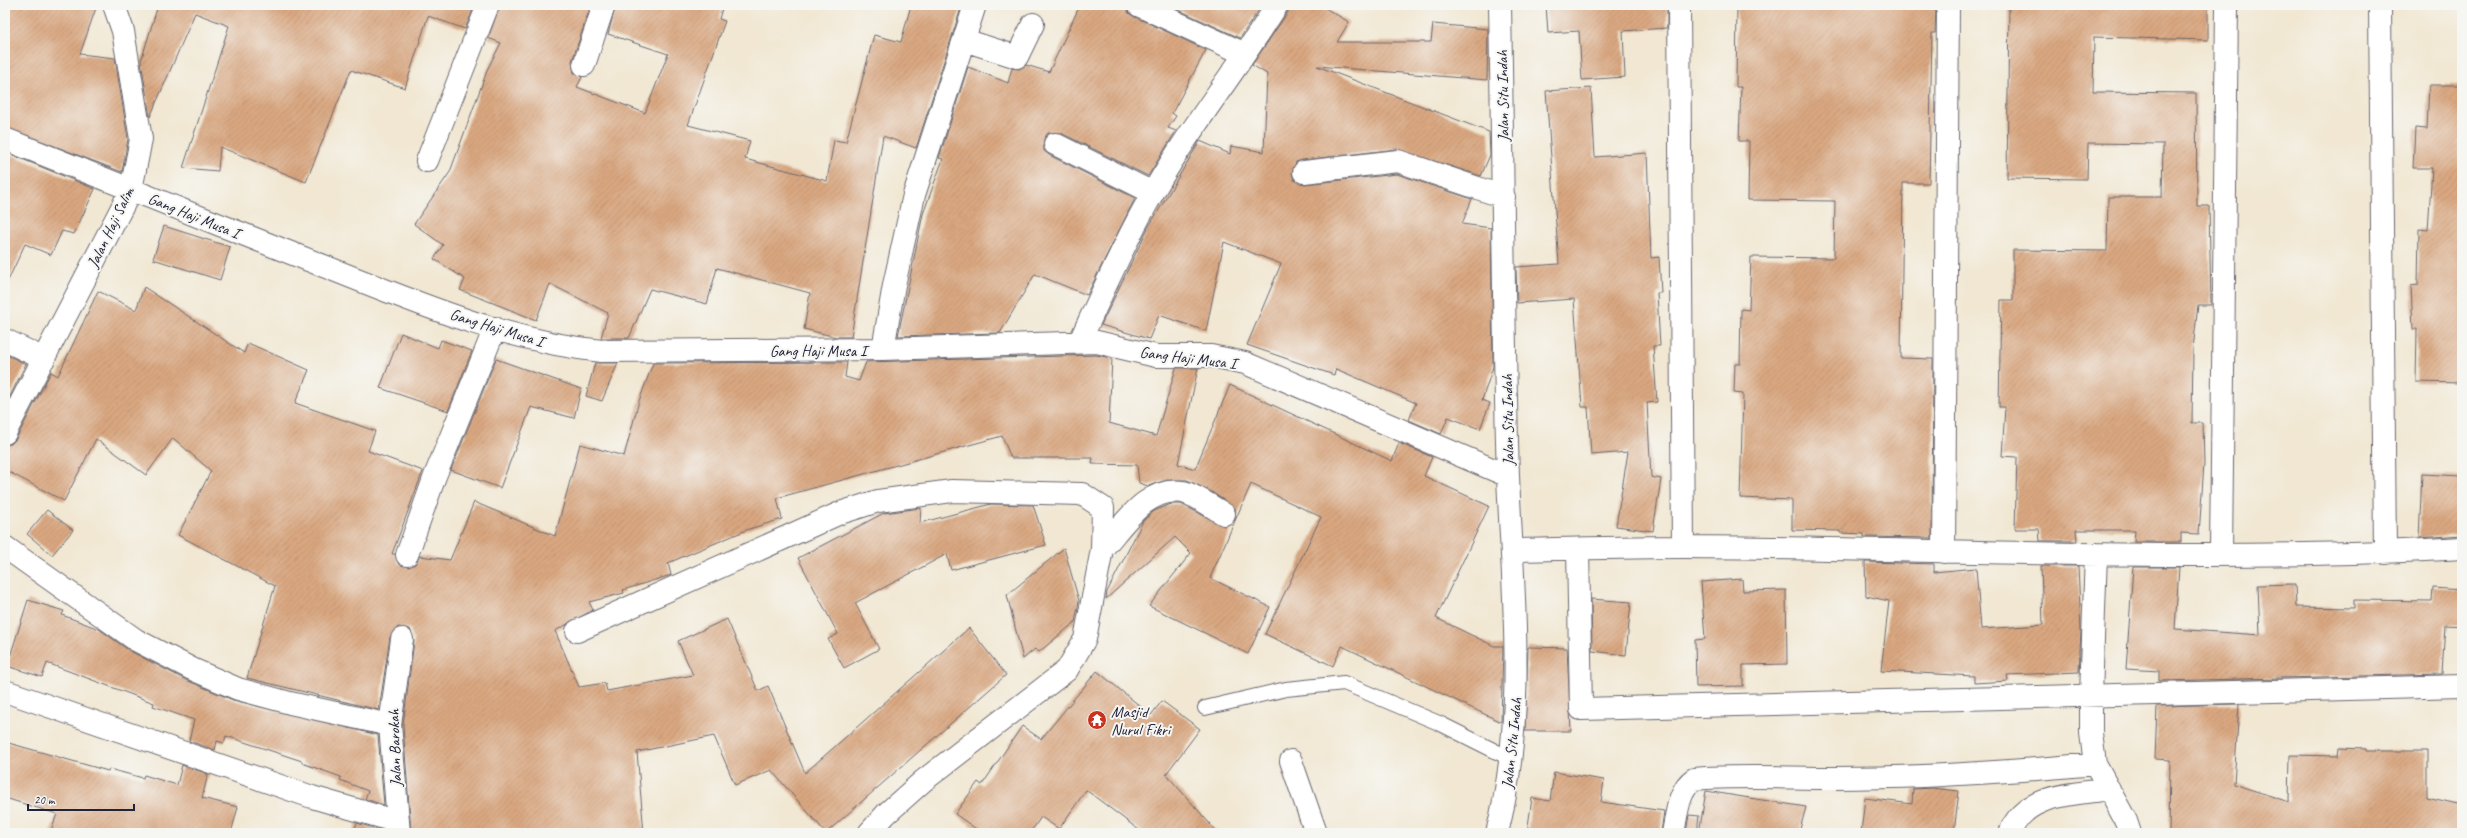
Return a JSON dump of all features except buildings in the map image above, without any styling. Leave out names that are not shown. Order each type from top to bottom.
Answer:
[{"type":"street","name":"Jalan Haji Salim","points":[[5,432],[131,190],[141,139],[123,31],[114,5]]},
{"type":"street","points":[[427,161],[488,5]]},
{"type":"street","points":[[584,65],[604,5]]},
{"type":"street","points":[[883,349],[894,285],[914,195],[975,5]]},
{"type":"street","points":[[1138,5],[1245,54]]},
{"type":"street","points":[[1080,341],[1153,193],[1185,141],[1277,5]]},
{"type":"street","name":"Jalan Situ Indah","points":[[1497,833],[1511,759],[1516,712],[1517,659],[1508,476],[1500,5]]},
{"type":"street","points":[[1679,5],[1683,547]]},
{"type":"street","points":[[1944,552],[1948,5]]},
{"type":"street","points":[[2221,554],[2227,5]]},
{"type":"street","points":[[2380,5],[2385,552]]},
{"type":"street","points":[[964,40],[1017,57],[1033,24]]},
{"type":"street","name":"Gang Haji Musa I","points":[[5,139],[390,292],[495,328],[564,347],[602,351],[883,349],[1080,341],[1097,342],[1156,356],[1210,356],[1245,363],[1508,476]]},
{"type":"street","points":[[1055,144],[1153,193]]},
{"type":"street","points":[[1304,172],[1398,161],[1504,197]]},
{"type":"street","points":[[407,554],[438,469],[495,328]]},
{"type":"street","points":[[5,340],[44,359]]},
{"type":"street","points":[[577,631],[840,513],[878,501],[952,491],[1082,494],[1103,508],[1102,549],[1085,639],[1067,670],[922,780],[886,814],[869,833]]},
{"type":"street","points":[[1102,549],[1139,507],[1163,491],[1185,492],[1224,514]]},
{"type":"street","points":[[5,547],[136,640],[192,669],[238,689],[290,703],[390,725]]},
{"type":"street","points":[[1512,550],[1683,547],[2096,554],[2221,554],[2385,552],[2462,548]]},
{"type":"street","points":[[1578,549],[1581,709],[2462,686]]},
{"type":"street","points":[[2096,554],[2091,733],[2095,764],[2126,820],[2130,833]]},
{"type":"street","name":"Jalan Barokah","points":[[398,828],[390,725],[402,639]]},
{"type":"street","points":[[5,691],[398,828]]},
{"type":"street","points":[[1291,761],[1316,833]]},
{"type":"street","points":[[1673,833],[1686,785],[1694,779],[1749,777],[1835,778],[1999,773],[2095,764]]},
{"type":"street","points":[[2010,833],[2014,822],[2027,808],[2042,800],[2109,789]]},
{"type":"lane","points":[[1205,708],[1286,689],[1320,684],[1344,683],[1441,724],[1511,759]]},
{"type":"place","name":"Masjid Nurul Fikri","points":[[1097,720]]}]
